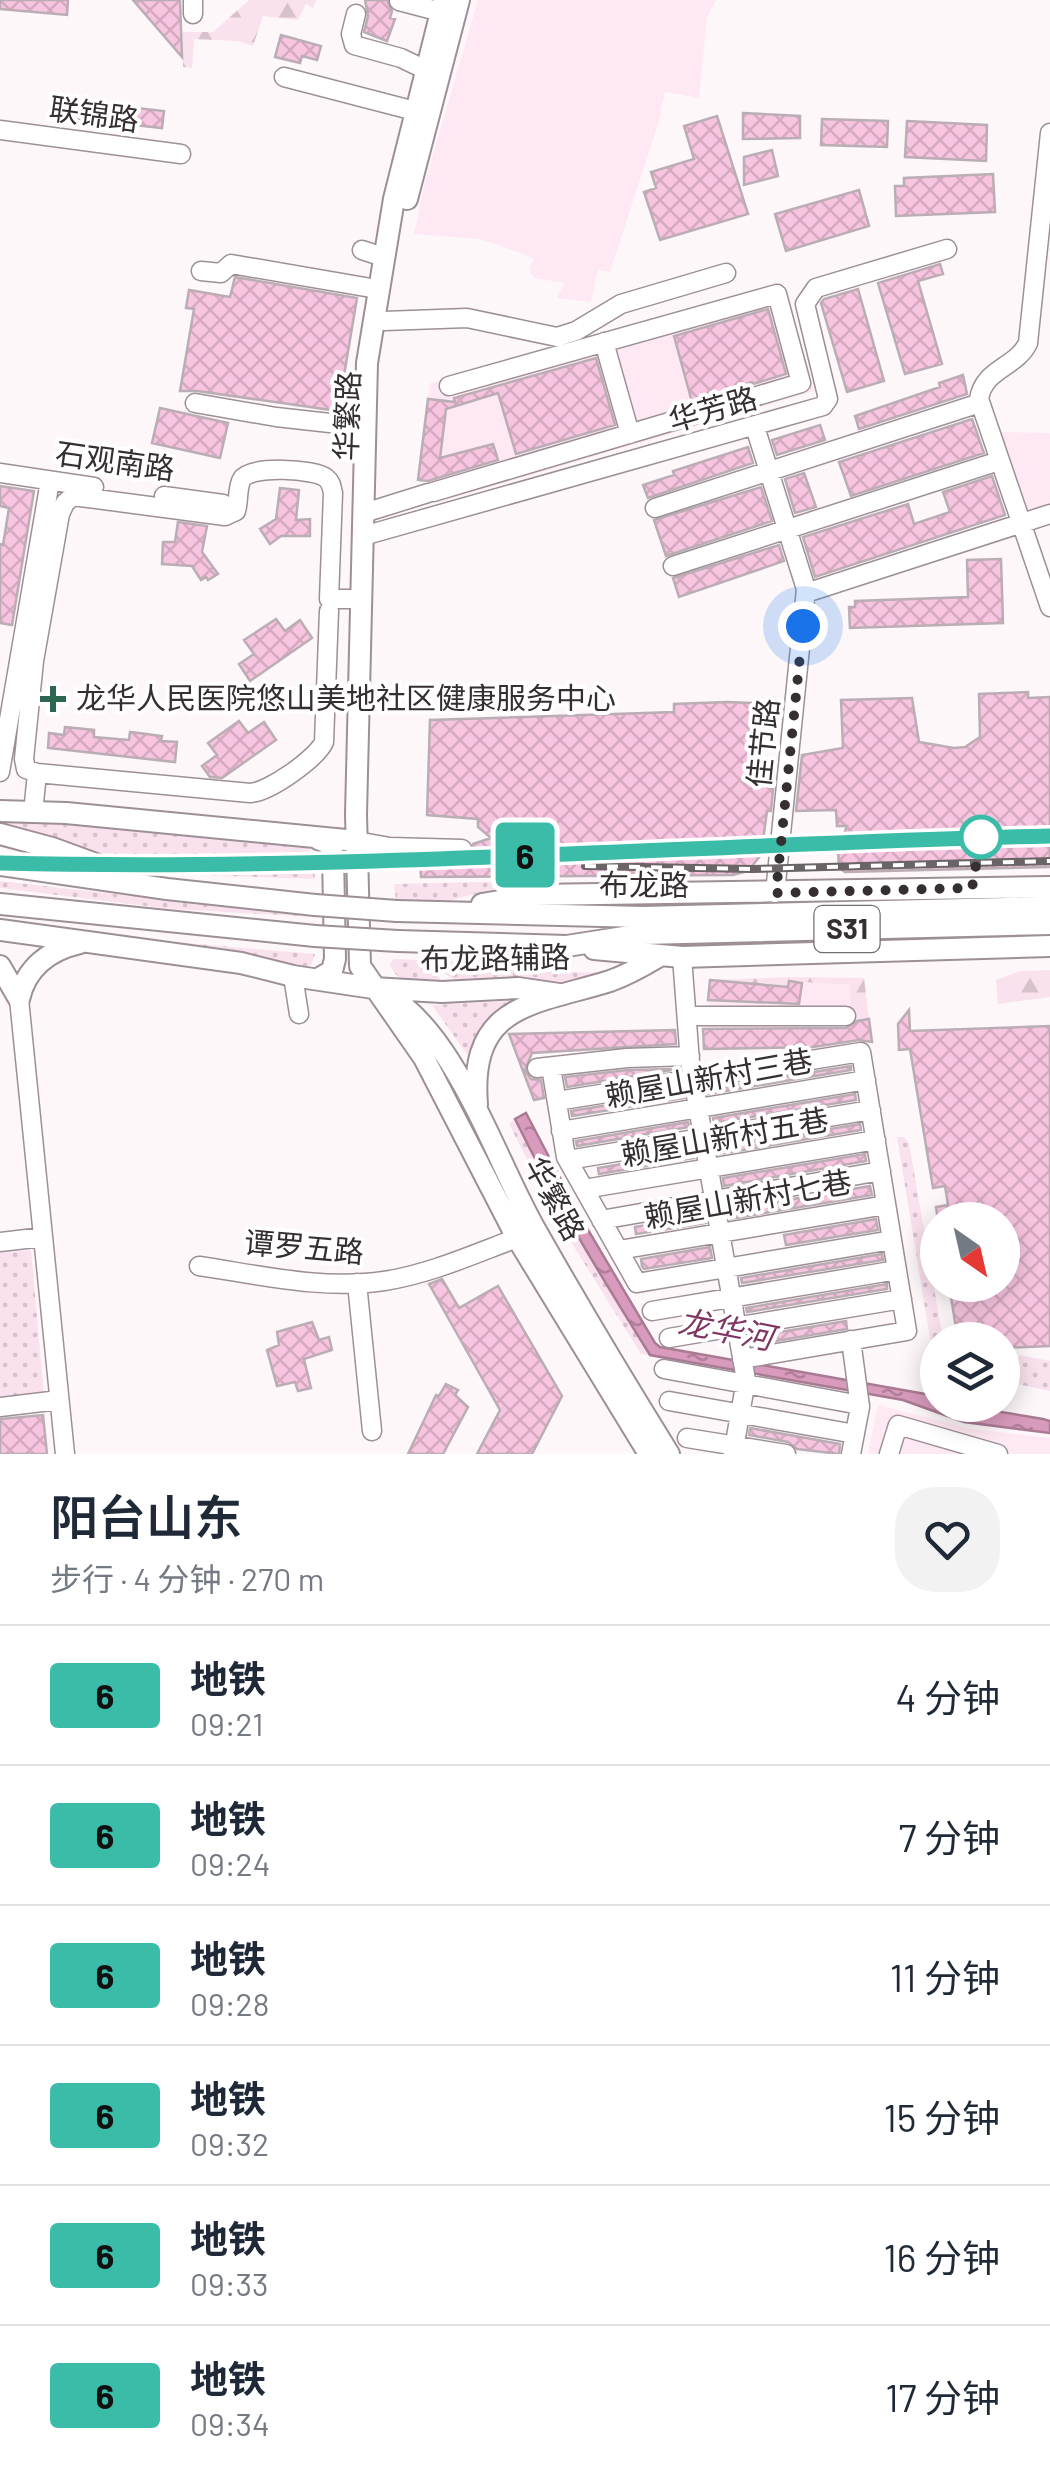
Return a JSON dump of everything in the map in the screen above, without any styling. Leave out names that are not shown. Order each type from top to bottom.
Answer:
[{"type":"main road","name":"华繁路","points":[[356,841],[367,816],[368,364],[377,289],[402,156],[448,4]]},
{"type":"main road","name":"华繁路","points":[[369,511],[384,322],[448,4]]},
{"type":"main road","name":"华繁路","points":[[369,535],[361,600],[356,841],[360,966],[372,988],[472,1120],[669,1454]]},
{"type":"main road","points":[[0,812],[356,841]]},
{"type":"main road","points":[[0,834],[168,889]]},
{"type":"main road","points":[[318,839],[329,843],[333,855],[335,959],[332,971],[318,979]]},
{"type":"main road","name":"布龙路","points":[[0,865],[168,889],[397,912],[643,926],[1050,924]]},
{"type":"main road","name":"布龙路辅路","points":[[441,912],[534,895],[1050,887]]},
{"type":"main road","name":"布龙路","points":[[0,904],[315,936],[567,946],[643,926],[1050,908]]},
{"type":"main road","name":"布龙路辅路","points":[[0,930],[241,963],[372,988],[442,992],[518,988],[560,994],[620,977],[658,957],[1050,946]]},
{"type":"main road","points":[[19,998],[22,985],[38,964],[65,947],[92,942]]},
{"type":"main road","points":[[567,946],[658,957]]},
{"type":"main road","points":[[0,966],[19,998]]},
{"type":"main road","points":[[472,1120],[476,1073],[488,1034],[514,1011],[560,994]]},
{"type":"main road","name":"华繁路","points":[[472,1120],[517,1238],[648,1454]]},
{"type":"street","points":[[399,1],[448,4]]},
{"type":"street","points":[[356,14],[350,34],[354,45],[426,70]]},
{"type":"street","points":[[284,77],[415,110]]},
{"type":"street","name":"联锦路","points":[[0,130],[25,124],[181,154]]},
{"type":"street","points":[[1050,133],[1028,344],[1024,352],[986,380],[980,394],[1050,607]]},
{"type":"street","points":[[362,250],[383,257]]},
{"type":"street","name":"华芳路","points":[[369,535],[827,403],[804,304],[812,291],[947,250]]},
{"type":"street","points":[[201,271],[221,273],[231,264],[377,289]]},
{"type":"street","points":[[384,322],[466,318],[550,337],[562,336],[621,304],[726,273]]},
{"type":"street","points":[[369,511],[800,383],[777,294],[449,386]]},
{"type":"street","points":[[604,342],[630,434]]},
{"type":"street","points":[[195,403],[366,427]]},
{"type":"street","points":[[654,508],[980,403]]},
{"type":"street","name":"佳节路","points":[[756,426],[806,593],[776,893]]},
{"type":"street","points":[[672,566],[1000,461]]},
{"type":"street","points":[[264,470],[320,474],[329,481],[333,492],[329,605],[324,742],[316,754],[266,790],[250,793],[37,773],[26,768],[32,672],[60,514],[68,498],[84,496],[225,516],[236,510],[240,483],[250,473],[264,470]]},
{"type":"street","name":"石观南路","points":[[0,472],[223,504]]},
{"type":"street","points":[[0,772],[7,687],[50,481]]},
{"type":"street","points":[[806,593],[1050,514]]},
{"type":"street","points":[[329,605],[361,600]]},
{"type":"street","points":[[32,812],[37,773]]},
{"type":"street","points":[[356,841],[390,847],[462,849]]},
{"type":"street","points":[[682,957],[693,1078],[744,1367],[734,1450]]},
{"type":"street","points":[[294,976],[299,1014]]},
{"type":"street","points":[[19,998],[65,1454]]},
{"type":"street","points":[[687,1016],[846,1016]]},
{"type":"street","points":[[557,1102],[861,1052],[907,1331],[852,1340],[744,1367],[664,1369]]},
{"type":"street","points":[[690,1056],[627,1058],[544,1068],[557,1102],[568,1160],[638,1283],[892,1240]]},
{"type":"street","name":"赖屋山新村三巷","points":[[561,1132],[866,1080]]},
{"type":"street","points":[[568,1160],[870,1110]]},
{"type":"street","name":"赖屋山新村五巷","points":[[584,1189],[876,1140]]},
{"type":"street","points":[[601,1220],[880,1171]]},
{"type":"street","name":"赖屋山新村七巷","points":[[619,1250],[886,1205]]},
{"type":"street","points":[[0,1242],[43,1237]]},
{"type":"street","name":"谭罗五路","points":[[199,1266],[306,1282],[357,1284],[424,1272],[517,1238]]},
{"type":"street","points":[[652,1311],[897,1270]]},
{"type":"street","points":[[357,1284],[372,1431]]},
{"type":"street","points":[[670,1338],[902,1299]]},
{"type":"street","points":[[851,1454],[858,1393],[852,1340]]},
{"type":"street","points":[[744,1367],[858,1393]]},
{"type":"street","points":[[0,1407],[59,1400]]},
{"type":"street","points":[[669,1401],[855,1434]]},
{"type":"street","points":[[889,1454],[898,1425],[953,1448],[998,1454]]},
{"type":"street","points":[[688,1438],[734,1450],[786,1454]]},
{"type":"shaded area","points":[[478,0],[716,0],[707,17],[699,98],[665,92],[610,272],[598,270],[591,302],[557,298],[565,283],[534,278],[529,269],[534,259],[521,253],[479,239],[414,234],[424,186]]},
{"type":"shaded area","points":[[785,286],[814,391],[436,503],[430,481],[418,480],[430,383]]},
{"type":"shaded area","points":[[998,432],[1050,433],[1050,506],[1026,511]]},
{"type":"shaded area","points":[[710,980],[788,986],[789,981],[850,985],[852,1049],[783,1057],[782,1046],[704,1049],[703,1025],[708,1025]]},
{"type":"shaded area","points":[[878,1405],[920,1416],[920,1422],[945,1422],[1050,1438],[1050,1454],[868,1454]]},
{"type":"green space","points":[[249,0],[316,0],[313,8],[306,4],[298,20],[263,16],[253,46],[238,41],[194,39],[192,68],[183,67],[183,32],[213,32]]},
{"type":"green space","points":[[0,816],[306,846],[314,855],[315,879],[159,874],[123,867],[0,830]]},
{"type":"green space","points":[[0,881],[316,917],[172,909],[0,888]]},
{"type":"green space","points":[[523,881],[438,904],[396,902],[394,884]]},
{"type":"green space","points":[[136,939],[315,954],[311,965],[304,966]]},
{"type":"green space","points":[[393,959],[473,962],[503,970],[608,973],[587,981],[461,984],[434,967],[443,985],[419,985],[394,972],[390,965]]},
{"type":"green space","points":[[1050,970],[1050,997],[998,1004],[996,980],[1020,971]]},
{"type":"green space","points":[[864,978],[869,1019],[851,1021],[850,985],[789,981],[788,987],[710,980]]},
{"type":"green space","points":[[512,1001],[514,1005],[471,1060],[432,1005]]},
{"type":"green space","points":[[515,1119],[561,1208],[650,1355],[641,1354],[561,1226],[509,1124]]},
{"type":"green space","points":[[897,1137],[904,1137],[909,1143],[920,1207],[920,1277]]},
{"type":"green space","points":[[31,1250],[44,1395],[0,1400],[0,1253]]},
{"type":"green space","points":[[924,1302],[936,1302],[940,1322],[927,1322]]},
{"type":"green space","points":[[1020,1355],[1050,1361],[1050,1391],[1020,1385]]},
{"type":"water","points":[[526,1113],[581,1218],[660,1347],[920,1393],[920,1406],[650,1355],[580,1239],[515,1119]]},
{"type":"water","points":[[1020,1415],[1050,1421],[1050,1433],[964,1422],[1020,1422]]},
{"type":"building","points":[[0,0],[68,0],[67,15],[0,9]]},
{"type":"building","points":[[133,0],[180,0],[182,57]]},
{"type":"building","points":[[365,0],[387,0],[392,11],[390,18],[395,19],[387,41],[364,32],[368,16]]},
{"type":"building","points":[[281,35],[321,46],[317,60],[302,56],[300,63],[275,57]]},
{"type":"building","points":[[64,100],[164,111],[162,128],[62,117]]},
{"type":"building","points":[[743,113],[800,116],[800,138],[743,139]]},
{"type":"building","points":[[717,116],[748,214],[660,240],[644,192],[656,188],[651,172],[694,159],[684,126]]},
{"type":"building","points":[[822,119],[888,121],[887,147],[821,145]]},
{"type":"building","points":[[907,121],[987,125],[986,161],[905,157]]},
{"type":"building","points":[[772,150],[778,176],[744,185],[744,157]]},
{"type":"building","points":[[993,174],[995,212],[896,216],[895,186],[904,186],[904,178]]},
{"type":"building","points":[[859,190],[869,226],[786,251],[775,214]]},
{"type":"building","points":[[940,264],[943,274],[918,281],[942,364],[905,374],[878,283]]},
{"type":"building","points":[[235,277],[357,298],[338,411],[180,391],[194,309],[186,308],[189,290],[230,297]]},
{"type":"building","points":[[858,289],[884,381],[847,392],[821,303]]},
{"type":"building","points":[[768,309],[786,374],[692,402],[674,336]]},
{"type":"building","points":[[596,358],[615,425],[516,454],[498,393],[446,409],[440,458],[493,444],[498,460],[428,481],[418,480],[428,399],[455,402],[454,398]]},
{"type":"building","points":[[963,375],[967,394],[859,429],[855,416],[940,387],[939,383]]},
{"type":"building","points":[[160,408],[228,423],[220,458],[152,443]]},
{"type":"building","points":[[972,419],[984,453],[851,496],[839,462]]},
{"type":"building","points":[[820,425],[825,440],[777,455],[772,440]]},
{"type":"building","points":[[748,447],[753,463],[648,498],[643,485]]},
{"type":"building","points":[[804,473],[816,507],[795,513],[785,479]]},
{"type":"building","points":[[992,476],[1005,515],[815,577],[803,537],[908,504],[914,524],[950,512],[943,492]]},
{"type":"building","points":[[0,486],[34,491],[12,625],[0,623],[0,544],[3,545],[9,508],[0,506]]},
{"type":"building","points":[[761,487],[772,521],[666,556],[654,520]]},
{"type":"building","points":[[280,488],[299,490],[296,520],[310,519],[310,536],[281,536],[270,544],[260,529],[276,519]]},
{"type":"building","points":[[178,522],[207,526],[202,552],[218,574],[201,580],[192,566],[162,564],[163,542],[175,542]]},
{"type":"building","points":[[779,545],[784,561],[679,597],[673,578]]},
{"type":"building","points":[[1001,559],[1003,623],[850,628],[849,607],[855,607],[855,601],[968,597],[967,560]]},
{"type":"building","points":[[276,619],[285,631],[300,620],[312,638],[250,681],[239,664],[254,654],[244,640]]},
{"type":"building","points":[[1028,692],[1028,698],[1050,697],[1050,867],[845,872],[839,868],[838,851],[847,826],[837,826],[836,810],[796,811],[802,755],[843,748],[841,700],[912,698],[919,742],[954,748],[965,747],[980,737],[979,694]]},
{"type":"building","points":[[752,703],[761,754],[765,761],[776,759],[771,811],[767,811],[761,855],[748,871],[733,875],[421,877],[420,860],[467,860],[473,855],[473,844],[491,838],[478,827],[478,819],[427,815],[430,720],[674,712],[674,704]]},
{"type":"building","points":[[239,721],[248,733],[264,722],[276,740],[222,778],[210,777],[202,766],[217,755],[208,743]]},
{"type":"building","points":[[65,727],[94,730],[94,737],[129,740],[130,732],[162,736],[161,741],[177,742],[175,762],[48,748],[49,733],[64,735]]},
{"type":"building","points":[[710,980],[788,987],[789,981],[802,983],[799,1004],[708,1000]]},
{"type":"building","points":[[909,1010],[910,1031],[1050,1026],[1050,1346],[1020,1347],[1020,1322],[955,1322],[952,1302],[1020,1302],[1020,1202],[948,1202],[945,1186],[933,1188],[910,1049],[899,1050],[898,1024]]},
{"type":"building","points":[[869,1019],[872,1042],[704,1049],[703,1029],[846,1028]]},
{"type":"building","points":[[675,1030],[676,1044],[532,1053],[525,1070],[531,1079],[541,1080],[544,1098],[534,1100],[509,1034]]},
{"type":"building","points":[[851,1066],[851,1070],[708,1094],[708,1089]]},
{"type":"building","points":[[678,1069],[567,1087],[565,1077],[628,1070]]},
{"type":"building","points":[[683,1093],[684,1098],[572,1116],[571,1111]]},
{"type":"building","points":[[855,1094],[856,1100],[714,1123],[713,1118]]},
{"type":"building","points":[[688,1122],[689,1127],[577,1146],[576,1141]]},
{"type":"building","points":[[860,1124],[861,1130],[719,1154],[718,1148]]},
{"type":"building","points":[[693,1152],[694,1158],[599,1174],[598,1168]]},
{"type":"building","points":[[865,1154],[866,1161],[724,1186],[723,1178]]},
{"type":"building","points":[[870,1186],[872,1195],[730,1219],[729,1210]]},
{"type":"building","points":[[704,1215],[706,1223],[636,1234],[635,1227]]},
{"type":"building","points":[[876,1219],[878,1230],[786,1245],[784,1235]]},
{"type":"building","points":[[710,1247],[712,1258],[644,1269],[642,1266],[641,1259]]},
{"type":"building","points":[[882,1254],[883,1260],[742,1283],[741,1278]]},
{"type":"building","points":[[442,1279],[459,1308],[498,1286],[562,1396],[532,1454],[477,1454],[500,1410],[429,1284]]},
{"type":"building","points":[[887,1284],[887,1289],[747,1312],[746,1308]]},
{"type":"building","points":[[846,1321],[847,1329],[764,1343],[764,1338],[756,1336]]},
{"type":"building","points":[[312,1322],[319,1340],[329,1337],[332,1350],[304,1359],[311,1388],[298,1391],[295,1382],[277,1386],[267,1350],[279,1345],[277,1332]]},
{"type":"building","points":[[446,1384],[458,1390],[455,1395],[468,1407],[443,1454],[408,1454],[436,1395]]},
{"type":"building","points":[[43,1415],[47,1454],[0,1454],[0,1419]]},
{"type":"building","points":[[750,1428],[840,1444],[839,1454],[797,1449],[788,1442],[749,1435]]},
{"type":"railway","points":[[0,863],[394,860],[1050,836]]},
{"type":"railway","points":[[585,866],[752,869],[1050,861]]},
{"type":"metro line","name":"6","points":[[0,863],[491,856],[1050,836]]},
{"type":"place","name":"龙华人民医院悠山美地社区健康服务中心","points":[[53,699]]},
{"type":"route","points":[[803,626],[776,893],[972,888],[981,837]]},
{"type":"water label","name":"龙华河","points":[[726,1330]]}]
